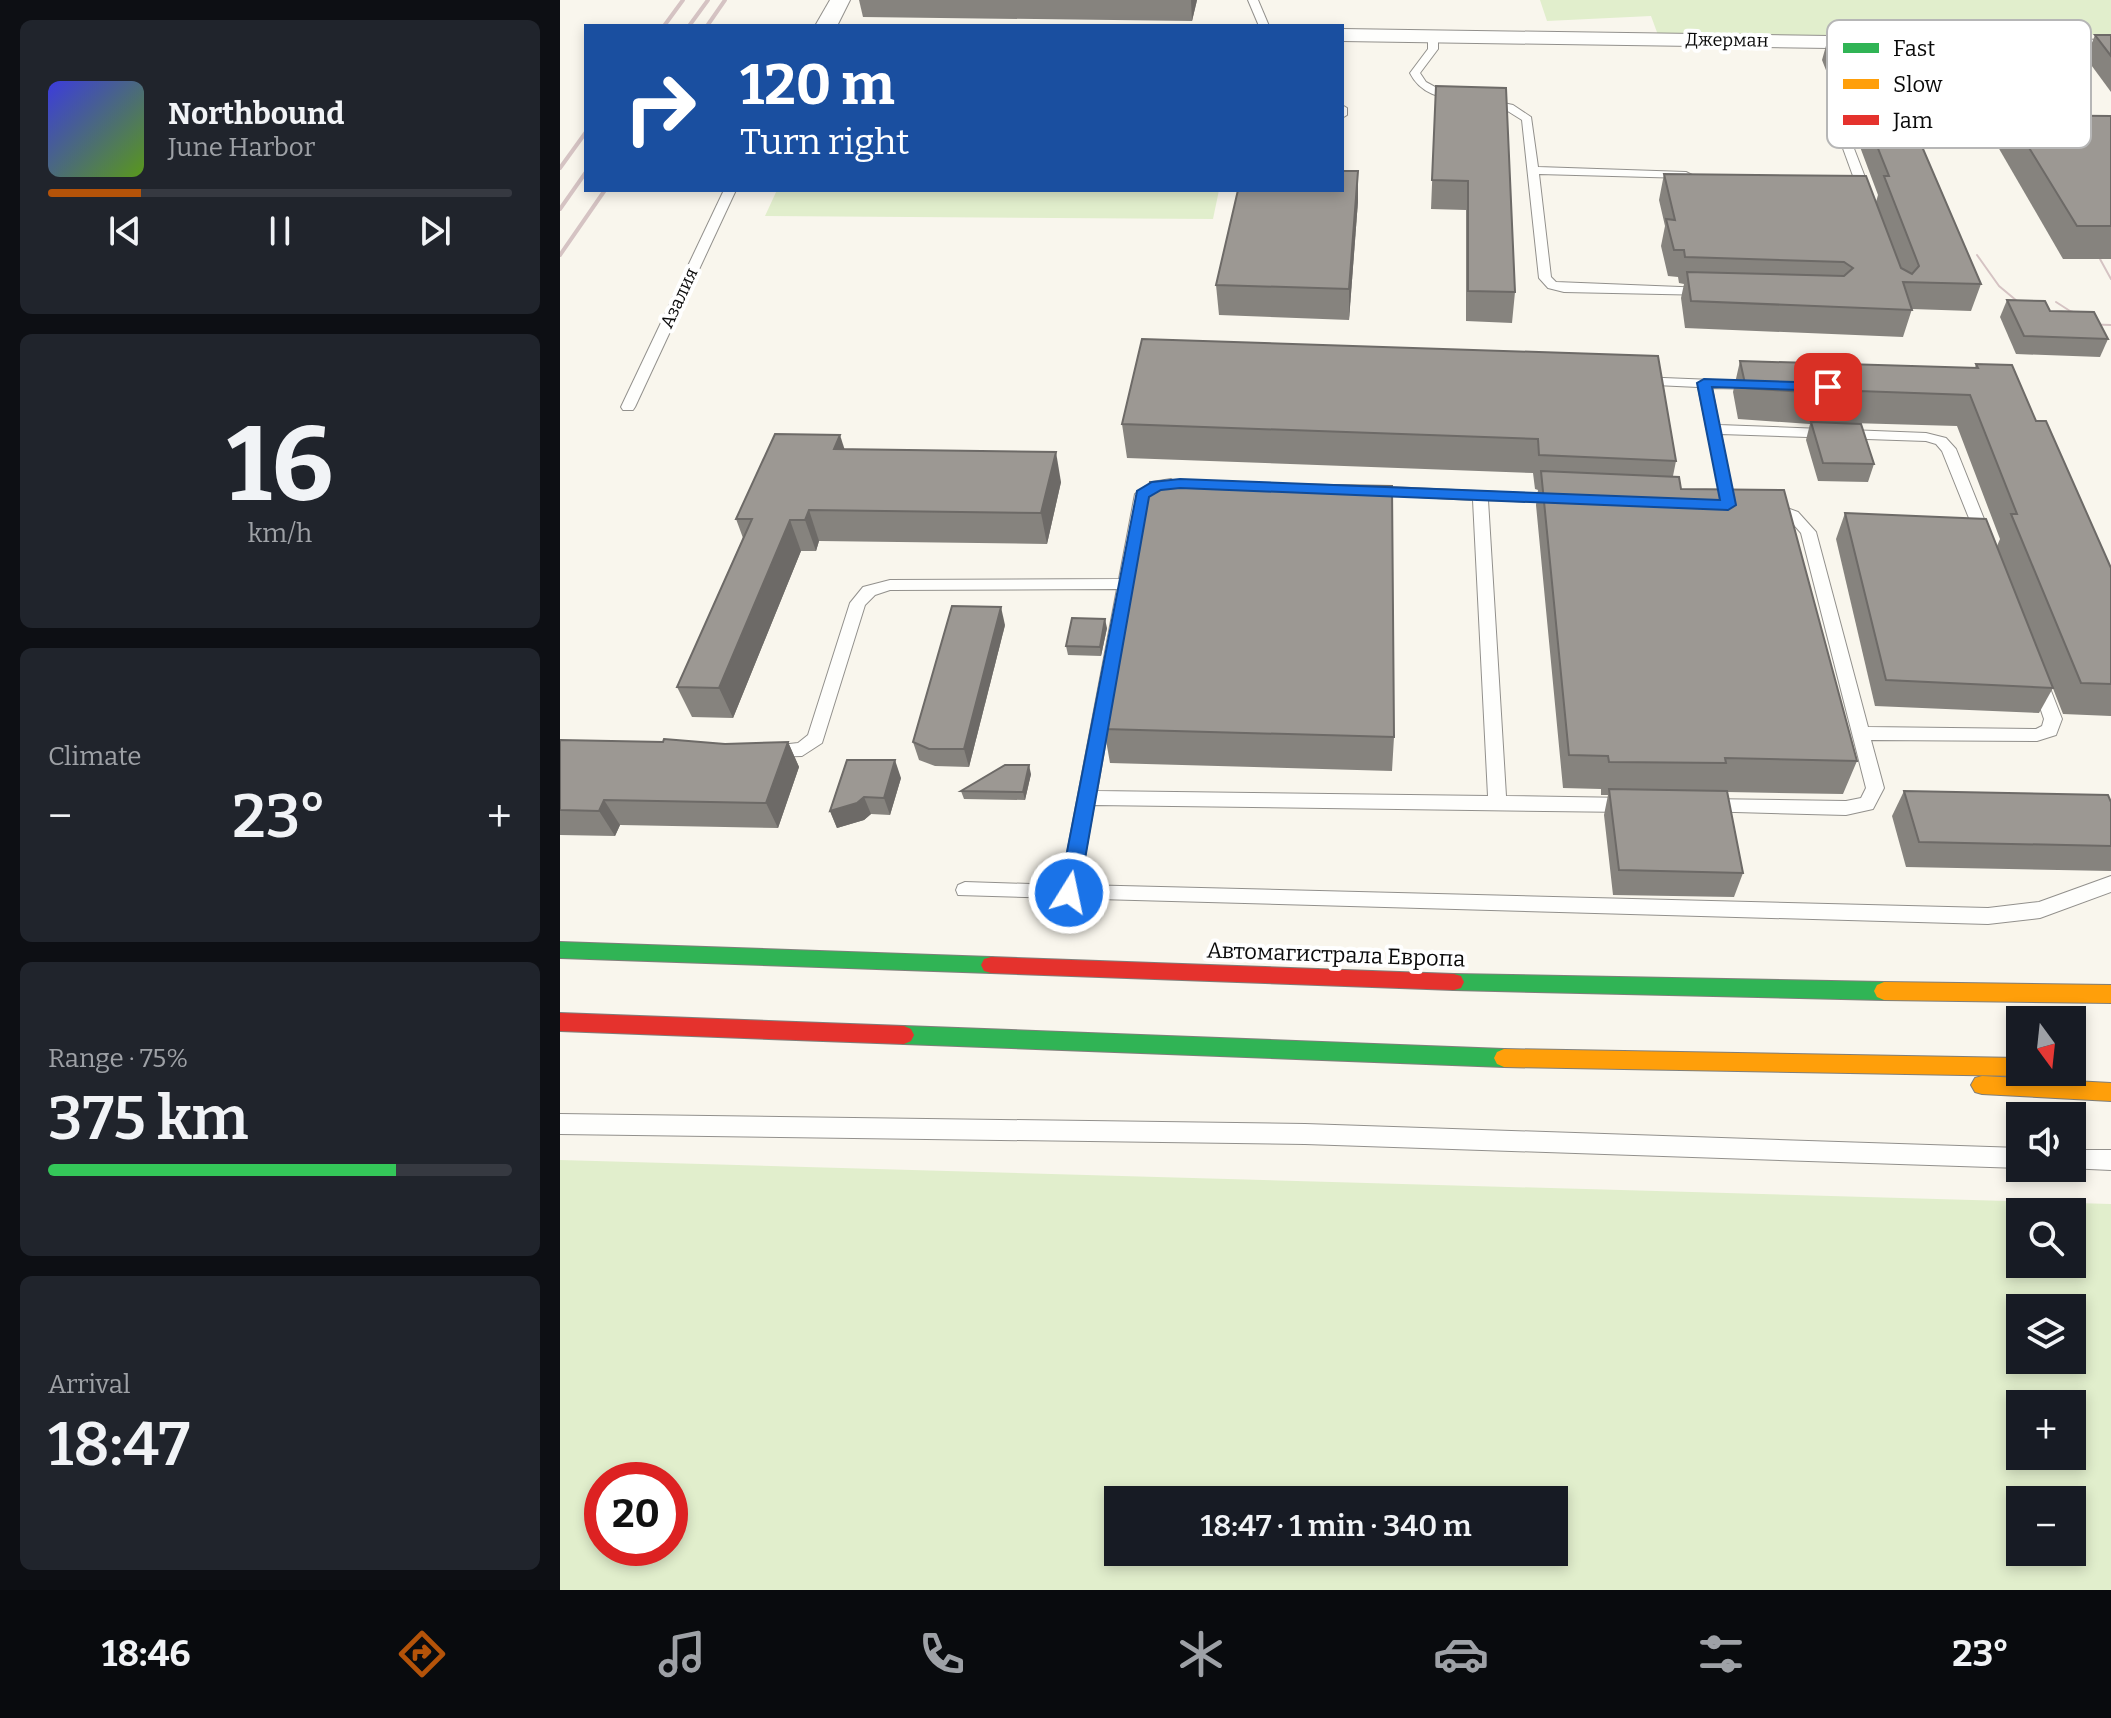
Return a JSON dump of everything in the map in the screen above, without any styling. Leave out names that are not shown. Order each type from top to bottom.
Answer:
[{"type":"highway","name":"Автомагистрала Европа","points":[[560,950],[1568,986],[2111,994]]},
{"type":"highway","points":[[1568,986],[1903,972]]},
{"type":"highway","points":[[560,1022],[1576,1061],[2111,1092]]},
{"type":"highway","points":[[1576,1061],[2006,1067]]},
{"type":"street","points":[[827,24],[840,0]]},
{"type":"street","name":"Джерман","points":[[1344,35],[1827,42]]},
{"type":"street","name":"Джерман","points":[[2091,46],[2111,46]]},
{"type":"lane","points":[[1253,0],[1263,24]]},
{"type":"lane","points":[[1433,36],[1433,49],[1415,73],[1419,83],[1430,90],[1520,111],[1527,119],[1545,278],[1552,285],[1564,288],[1724,293]]},
{"type":"lane","points":[[1849,148],[1871,209]]},
{"type":"lane","points":[[1533,170],[1705,176]]},
{"type":"lane","points":[[1846,181],[1861,181]]},
{"type":"lane","name":"Азалия","points":[[628,407],[729,192]]},
{"type":"lane","points":[[1627,381],[1766,385]]},
{"type":"lane","points":[[1687,806],[1846,808],[1867,804],[1875,788],[1808,532],[1793,515],[1773,507],[1736,505],[1712,429],[1704,383]]},
{"type":"lane","points":[[1712,429],[1926,437],[1941,441],[1949,449],[1988,548]]},
{"type":"lane","points":[[1069,893],[1142,494],[1157,485],[1180,483]]},
{"type":"lane","points":[[1354,490],[1573,499]]},
{"type":"lane","points":[[1480,495],[1497,803]]},
{"type":"lane","points":[[750,752],[802,749],[816,738],[858,603],[869,591],[890,585],[1126,584]]},
{"type":"lane","points":[[1861,733],[2037,735],[2050,730],[2053,719],[2031,662]]},
{"type":"lane","points":[[1087,798],[1640,805]]},
{"type":"lane","points":[[965,890],[1988,916],[2040,910],[2111,884]]},
{"type":"lane","points":[[560,1124],[1305,1134],[2006,1158]]},
{"type":"lane","points":[[2086,1160],[2111,1160]]},
{"type":"green space","points":[[1540,0],[2111,0],[2111,35],[2091,34],[2091,20],[1827,20],[1827,38],[1658,35],[1651,16],[1547,21]]},
{"type":"green space","points":[[776,192],[1219,192],[1213,219],[765,216]]},
{"type":"green space","points":[[560,1160],[2006,1201],[2006,1278],[2086,1278],[2086,1203],[2111,1204],[2111,1590],[560,1590]]},
{"type":"building","points":[[2095,35],[2111,35],[2111,56]]},
{"type":"building","points":[[1436,86],[1506,88],[1515,292],[1468,291],[1468,181],[1432,180]]},
{"type":"building","points":[[2091,116],[2111,116],[2111,226],[2077,226],[2029,148],[2091,148]]},
{"type":"building","points":[[1878,148],[1923,148],[1981,284],[1903,282],[1912,310],[1691,301],[1687,272],[1844,276],[1853,268],[1844,262],[1685,257],[1684,250],[1674,250],[1666,219],[1675,220],[1664,174],[1866,176],[1901,268],[1912,274],[1919,266],[1884,176],[1889,176]]},
{"type":"building","points":[[1344,171],[1358,171],[1349,289],[1216,285],[1238,192],[1344,192]]},
{"type":"building","points":[[2007,300],[2045,301],[2050,311],[2094,312],[2108,339],[2024,336]]},
{"type":"building","points":[[1142,339],[1658,356],[1676,461],[1539,455],[1538,439],[1122,424]]},
{"type":"building","points":[[1740,361],[1978,368],[1976,364],[2012,365],[2036,421],[2046,421],[2111,568],[2111,684],[2081,683],[2011,514],[2017,514],[1970,395],[1859,391],[1860,396],[1746,388]]},
{"type":"building","points":[[1811,422],[1861,424],[1874,464],[1823,463]]},
{"type":"building","points":[[775,434],[840,435],[834,449],[1056,452],[1041,513],[809,510],[805,520],[790,520],[719,688],[677,687],[752,519],[736,519]]},
{"type":"building","points":[[1541,471],[1679,477],[1681,489],[1784,490],[1857,761],[1725,758],[1726,763],[1609,762],[1608,756],[1569,755]]},
{"type":"building","points":[[1150,482],[1392,486],[1394,737],[1104,729],[1124,623],[1118,623],[1124,594],[1129,594]]},
{"type":"building","points":[[1845,513],[1986,519],[2053,688],[1886,680]]},
{"type":"building","points":[[952,606],[1001,607],[964,749],[929,749],[913,742]]},
{"type":"building","points":[[1072,618],[1105,619],[1100,647],[1066,646]]},
{"type":"building","points":[[664,739],[725,744],[788,742],[766,803],[604,800],[599,811],[560,810],[560,740],[663,742]]},
{"type":"building","points":[[847,760],[895,760],[884,798],[864,797],[857,803],[830,811]]},
{"type":"building","points":[[1005,765],[1029,765],[1023,792],[961,791]]},
{"type":"building","points":[[1609,789],[1727,791],[1743,873],[1619,870]]},
{"type":"building","points":[[1904,791],[2108,795],[2111,802],[2111,846],[1919,842]]},
{"type":"tram line","points":[[1977,255],[1999,286],[2029,311]]},
{"type":"tram line","points":[[2100,259],[2111,279]]},
{"type":"tram line","points":[[2056,302],[2070,311],[2092,318]]},
{"type":"tram line","points":[[2079,324],[2111,325]]},
{"type":"railway","points":[[665,24],[683,0]]},
{"type":"railway","points":[[690,24],[708,0]]},
{"type":"railway","points":[[708,24],[725,0]]},
{"type":"railway","points":[[560,168],[584,135]]},
{"type":"railway","points":[[560,209],[584,175]]},
{"type":"railway","points":[[560,255],[604,192]]},
{"type":"traffic: fast","points":[[560,950],[991,965]]},
{"type":"traffic: fast","points":[[1454,982],[1884,991]]},
{"type":"traffic: fast","points":[[904,1035],[1504,1058]]},
{"type":"traffic: slow","points":[[1884,991],[2111,994]]},
{"type":"traffic: slow","points":[[1504,1058],[2006,1067]]},
{"type":"traffic: slow","points":[[1982,1085],[2111,1092]]},
{"type":"traffic: jam","points":[[991,965],[1454,982]]},
{"type":"traffic: jam","points":[[560,1022],[904,1035]]},
{"type":"route","points":[[1069,893],[1142,494],[1157,485],[1180,483],[1728,505],[1704,383],[1828,387]]}]
